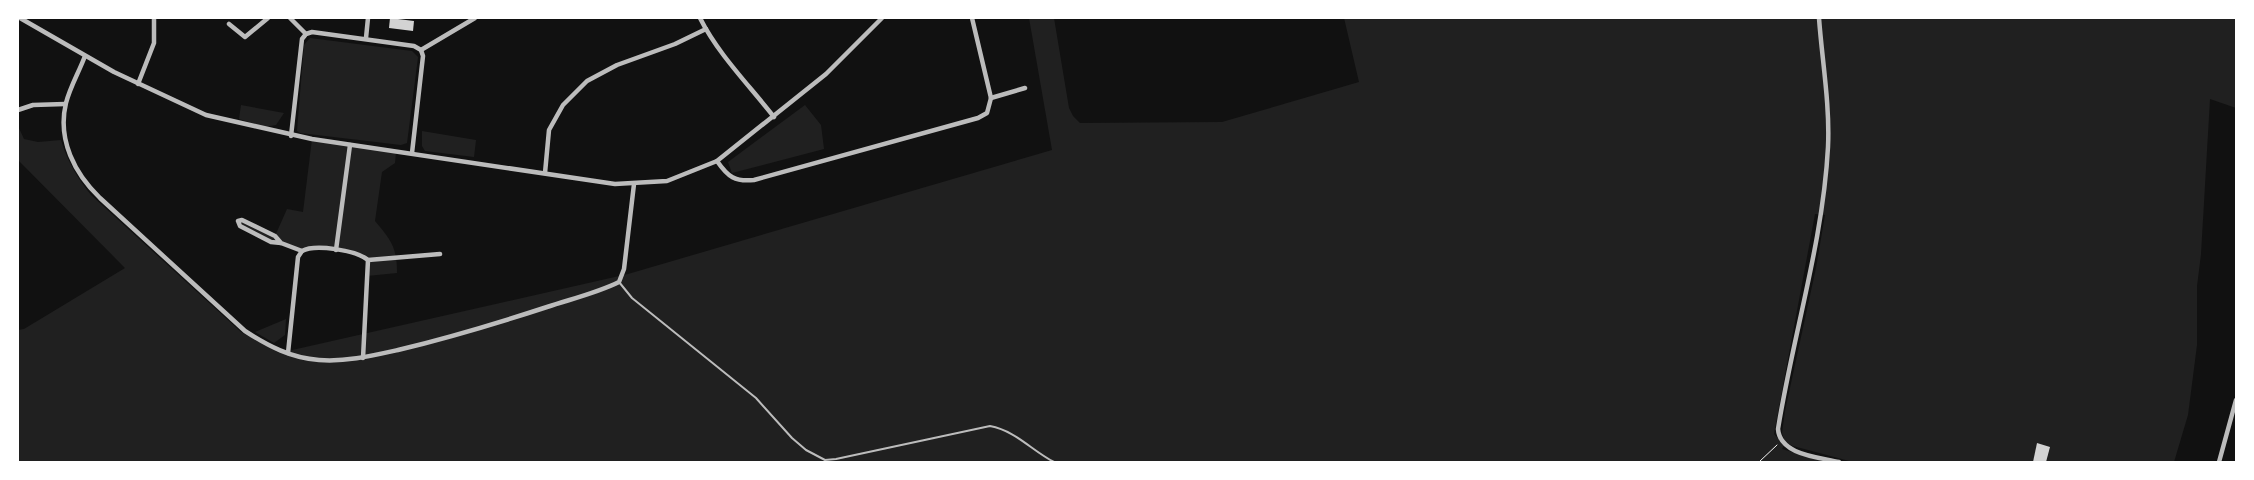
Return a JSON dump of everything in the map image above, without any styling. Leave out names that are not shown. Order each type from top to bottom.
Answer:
[{"type":"street","points":[[20,18],[138,84],[206,115],[291,136],[616,184],[667,181],[717,161],[826,74],[882,18]]},
{"type":"street","points":[[138,84],[154,43],[154,18]]},
{"type":"street","points":[[230,24],[245,37],[268,18]]},
{"type":"street","points":[[290,18],[306,34]]},
{"type":"street","points":[[366,38],[368,18]]},
{"type":"street","points":[[421,50],[475,18]]},
{"type":"street","points":[[700,18],[706,29],[774,117]]},
{"type":"street","points":[[717,161],[726,174],[734,180],[754,180],[968,122],[987,112],[991,98],[972,18]]},
{"type":"street","points":[[1819,18],[1828,130],[1826,170],[1806,290],[1778,429],[1781,441],[1791,449],[1839,462]]},
{"type":"street","points":[[545,173],[549,130],[563,105],[587,81],[617,65],[675,44],[706,29]]},
{"type":"street","points":[[291,136],[302,39],[306,34],[312,32],[366,38],[414,46],[421,50],[423,56],[412,153]]},
{"type":"street","points":[[85,56],[65,104],[64,129],[67,148],[74,167],[89,188],[240,327],[272,348],[288,353],[320,360],[363,358],[420,345],[503,322],[619,282],[624,269],[634,184]]},
{"type":"street","points":[[991,98],[1025,88]]},
{"type":"street","points":[[18,110],[33,105],[65,104]]},
{"type":"street","points":[[336,250],[350,145]]},
{"type":"street","points":[[281,243],[275,236],[242,220],[238,221],[240,226],[270,242],[281,243],[302,251]]},
{"type":"street","points":[[288,353],[298,257],[302,251],[308,248],[336,250],[362,255],[368,260],[440,254]]},
{"type":"street","points":[[363,358],[368,260]]},
{"type":"street","points":[[2219,462],[2236,400]]},
{"type":"lane","points":[[619,282],[632,298],[756,398],[792,438],[815,456],[825,460],[836,459],[990,426],[1003,428],[1054,462]]},
{"type":"path","points":[[1759,462],[1781,441]]},
{"type":"shaded area","points":[[1029,18],[1054,18],[1069,108],[1073,116],[1080,123],[1222,122],[1359,82],[1344,18],[2236,18],[2236,108],[2210,99],[2201,254],[2197,286],[2197,345],[2188,415],[2174,462],[1853,462],[1793,446],[1785,442],[1782,433],[1785,411],[1816,268],[1825,215],[1815,214],[1774,434],[1784,445],[1782,449],[1826,462],[18,462],[18,330],[24,329],[125,268],[18,160],[18,126],[24,139],[38,142],[61,140],[73,169],[91,195],[241,332],[279,353],[628,274],[1052,150]]},
{"type":"shaded area","points":[[310,38],[412,51],[418,57],[407,143],[401,145],[300,133],[297,131],[304,45]]},
{"type":"shaded area","points":[[241,105],[284,113],[276,125],[265,127],[239,119]]},
{"type":"shaded area","points":[[805,105],[821,125],[824,149],[732,173],[728,162]]},
{"type":"shaded area","points":[[422,131],[476,140],[474,157],[425,151],[422,146]]},
{"type":"shaded area","points":[[312,139],[396,152],[395,163],[382,172],[375,221],[392,244],[396,257],[397,273],[367,276],[368,260],[326,248],[302,251],[271,242],[240,226],[238,221],[242,220],[275,236],[287,209],[303,212]]},
{"type":"shaded area","points":[[286,319],[285,335],[274,343],[255,332]]},
{"type":"building","points":[[390,18],[414,21],[413,31],[389,28]]},
{"type":"building","points":[[2037,443],[2050,447],[2046,462],[2033,462]]}]
